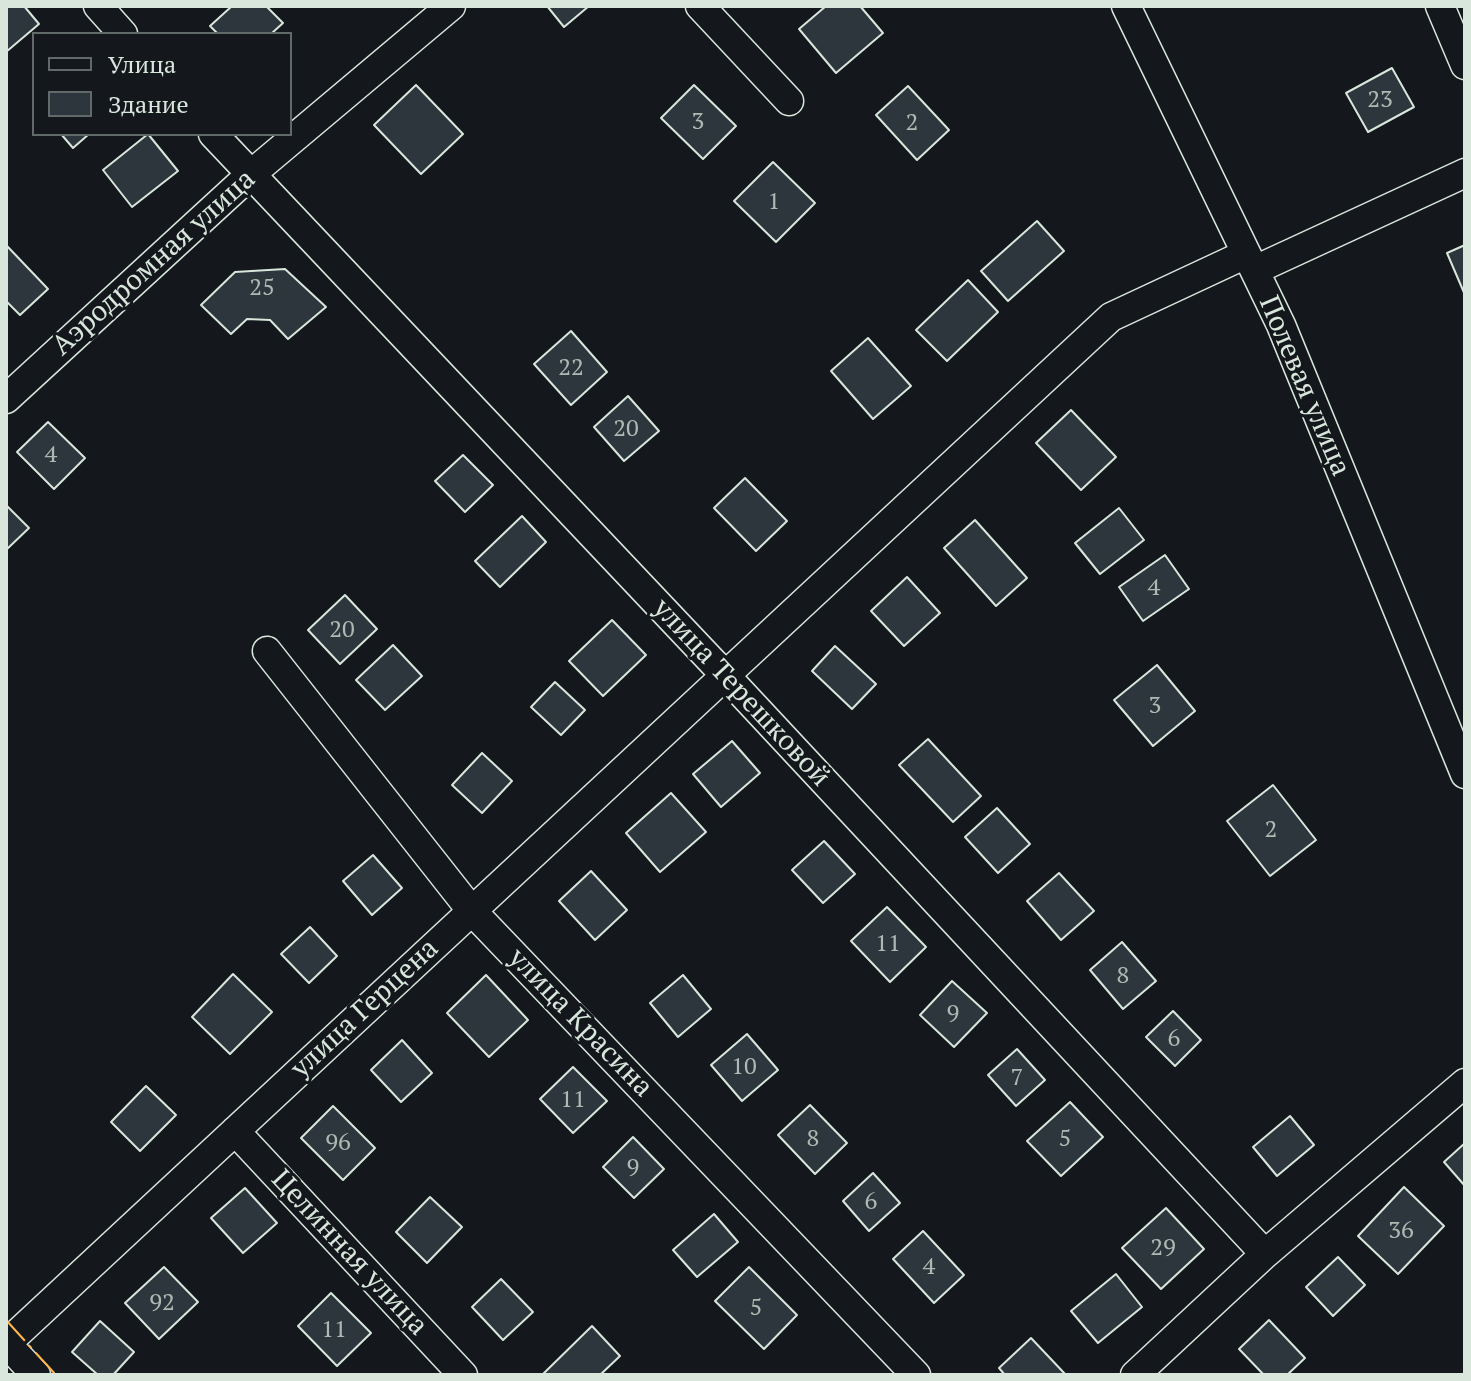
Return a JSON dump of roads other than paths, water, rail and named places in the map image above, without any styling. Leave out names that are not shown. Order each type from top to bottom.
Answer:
[{"type":"street","points":[[98,6],[121,32]]},
{"type":"street","name":"Аэродромная улица","points":[[6,399],[250,175],[451,6]]},
{"type":"street","points":[[700,6],[789,101]]},
{"type":"street","name":"Полевая улица","points":[[1126,6],[1281,325],[1465,774]]},
{"type":"street","points":[[1440,6],[1465,65]]},
{"type":"street","name":"улица Терешковой","points":[[215,136],[724,674],[1265,1254]]},
{"type":"street","name":"улица Герцена","points":[[6,1344],[1111,317],[1465,173]]},
{"type":"street","name":"улица Красина","points":[[267,651],[471,910],[916,1375]]},
{"type":"street","points":[[1135,1375],[1265,1254],[1465,1083]]},
{"type":"street","name":"Целинная улица","points":[[235,1131],[463,1375]]},
{"type":"street","points":[[6,1344],[36,1375]]}]
